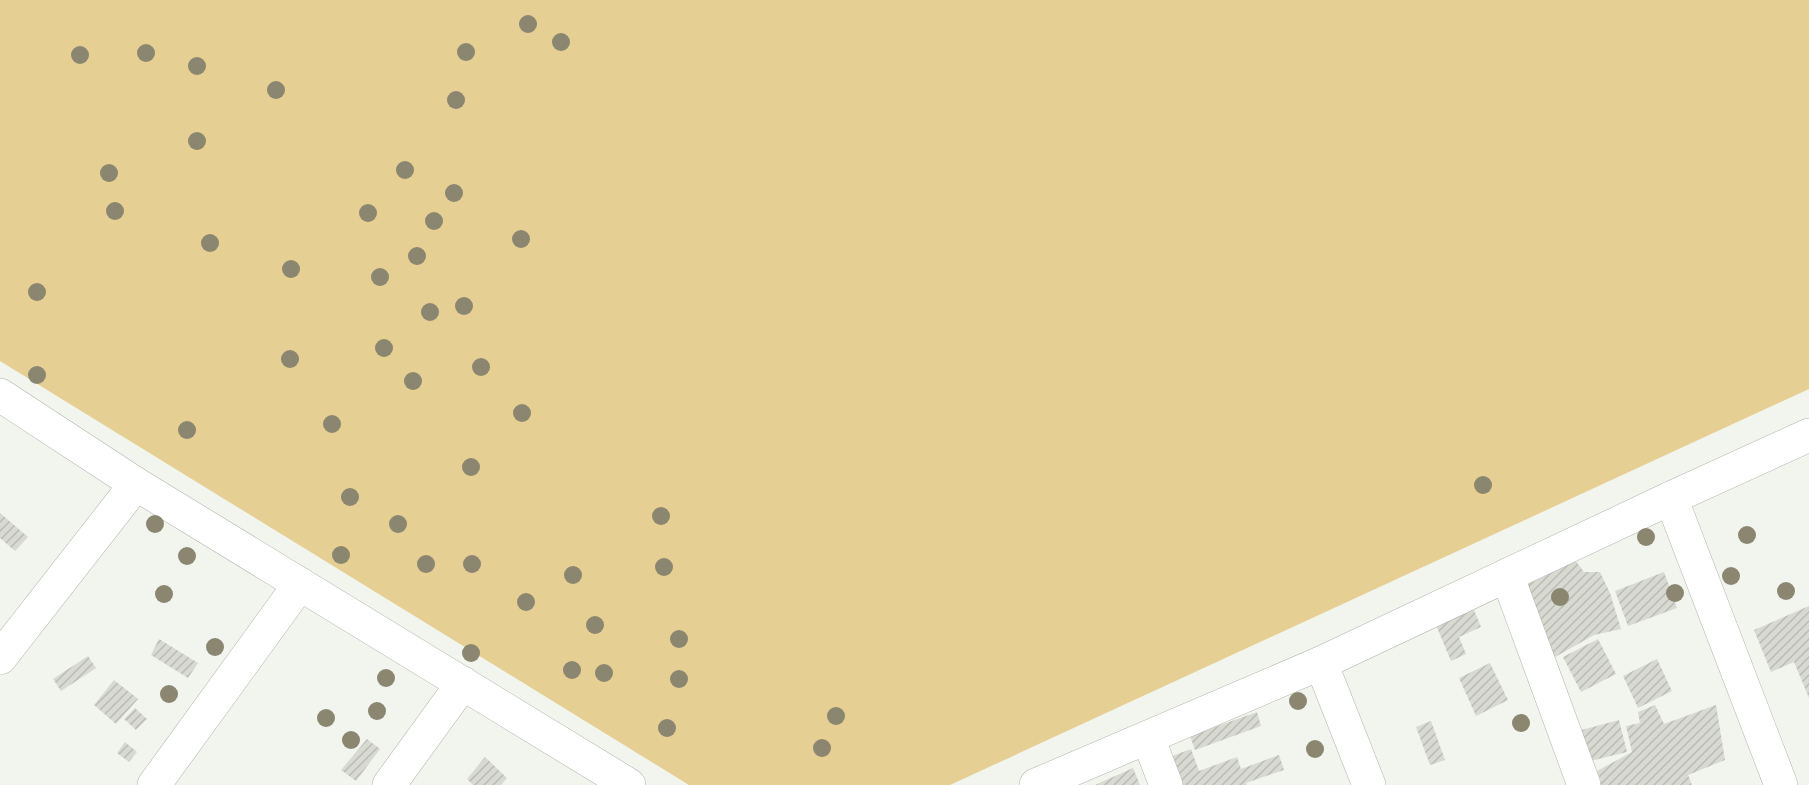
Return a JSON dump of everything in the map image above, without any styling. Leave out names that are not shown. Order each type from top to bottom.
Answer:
[{"type":"street","points":[[0,395],[136,484],[629,785]]},
{"type":"street","points":[[1036,785],[1321,663],[1809,435]]},
{"type":"street","points":[[0,658],[136,484]]},
{"type":"street","points":[[1671,498],[1781,785]]},
{"type":"street","points":[[1507,575],[1584,785]]},
{"type":"street","points":[[154,785],[300,584]]},
{"type":"street","points":[[1321,663],[1369,785]]},
{"type":"street","points":[[389,785],[463,684]]},
{"type":"street","points":[[1148,738],[1166,785]]},
{"type":"shaded area","points":[[0,0],[1809,0],[1809,389],[950,785],[689,785],[0,361]]},
{"type":"building","points":[[0,513],[28,537],[15,551],[0,538]]},
{"type":"building","points":[[1575,560],[1584,572],[1600,572],[1610,593],[1621,629],[1594,635],[1532,670],[1515,591]]},
{"type":"building","points":[[1664,572],[1677,608],[1628,626],[1615,591]]},
{"type":"building","points":[[1809,606],[1809,698],[1794,662],[1771,672],[1754,630]]},
{"type":"building","points":[[1474,610],[1481,627],[1459,637],[1466,654],[1451,661],[1436,625]]},
{"type":"building","points":[[159,639],[198,663],[188,678],[151,655]]},
{"type":"building","points":[[1598,639],[1616,674],[1581,692],[1563,657]]},
{"type":"building","points":[[88,656],[96,668],[61,691],[53,679]]},
{"type":"building","points":[[1657,659],[1672,691],[1638,708],[1623,676]]},
{"type":"building","points":[[1490,663],[1508,700],[1476,716],[1459,678]]},
{"type":"building","points":[[114,680],[138,699],[116,724],[94,705]]},
{"type":"building","points":[[1655,705],[1664,724],[1716,705],[1725,760],[1688,775],[1692,785],[1590,785],[1601,781],[1597,771],[1632,752],[1626,726],[1640,723],[1638,712]]},
{"type":"building","points":[[135,708],[147,719],[136,730],[124,719]]},
{"type":"building","points":[[1257,712],[1261,726],[1195,750],[1190,736]]},
{"type":"building","points":[[1619,720],[1627,752],[1582,763],[1574,732]]},
{"type":"building","points":[[1431,721],[1445,760],[1430,765],[1416,727]]},
{"type":"building","points":[[367,739],[380,749],[356,781],[341,770]]},
{"type":"building","points":[[125,742],[137,752],[129,762],[117,753]]},
{"type":"building","points":[[1191,749],[1199,771],[1237,757],[1241,769],[1279,755],[1284,770],[1246,783],[1247,785],[1168,785],[1159,761]]},
{"type":"building","points":[[485,757],[507,778],[501,785],[473,785],[467,779]]},
{"type":"building","points":[[1133,768],[1140,785],[1095,785]]}]
